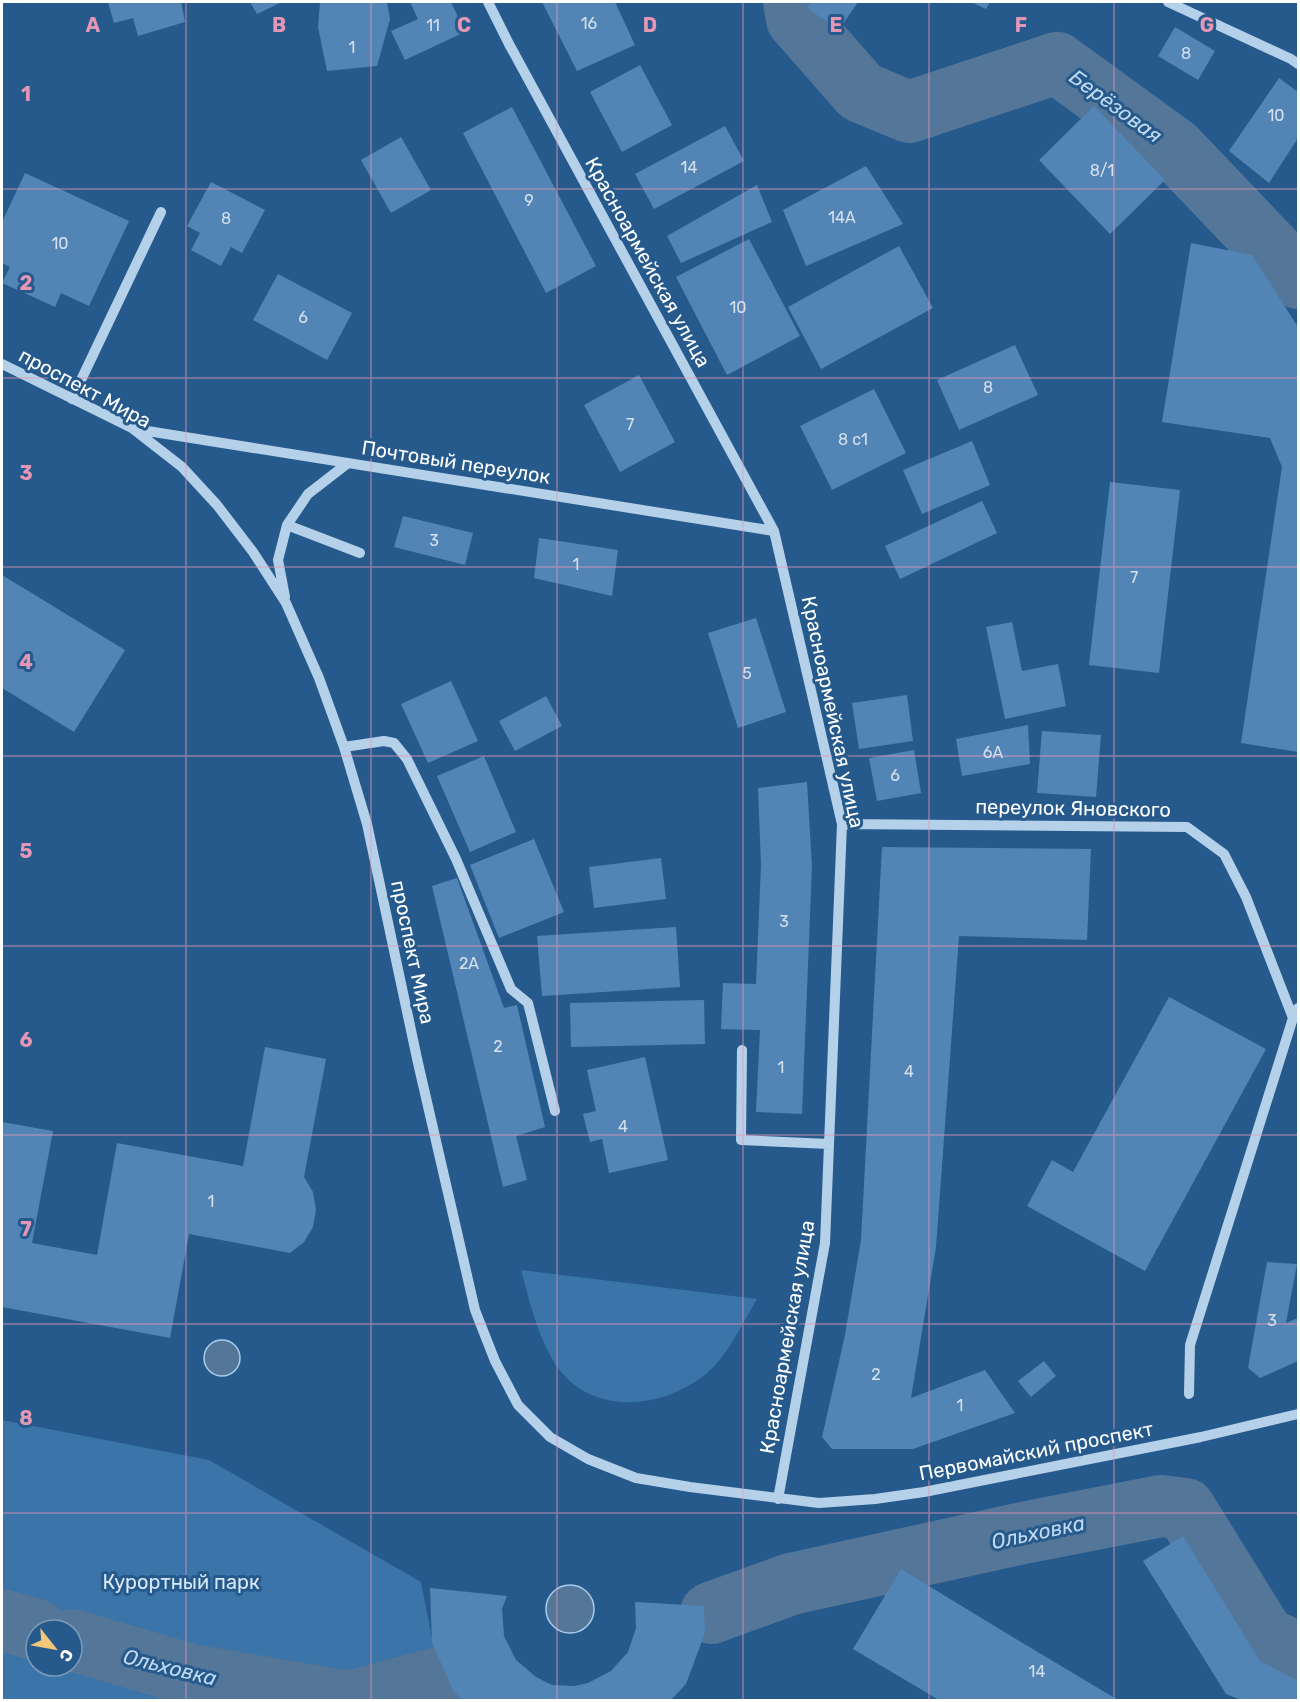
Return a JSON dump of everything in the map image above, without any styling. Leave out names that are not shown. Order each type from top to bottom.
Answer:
[{"type":"street","name":"Красноармейская улица","points":[[488,2],[514,54],[774,531],[842,824],[825,1244],[778,1499]]},
{"type":"street","points":[[1168,2],[1226,27],[1299,64]]},
{"type":"street","points":[[72,399],[161,212]]},
{"type":"street","name":"проспект Мира","points":[[2,364],[132,428],[182,467],[218,505],[253,552],[286,603],[319,678],[344,747],[367,824],[475,1310],[495,1361],[518,1405],[550,1437],[588,1459],[636,1478],[778,1499]]},
{"type":"street","name":"Почтовый переулок","points":[[132,428],[774,531]]},
{"type":"street","points":[[286,603],[278,560],[287,525],[308,494],[348,463]]},
{"type":"street","points":[[287,525],[360,553]]},
{"type":"street","points":[[344,747],[384,741],[394,743],[407,759],[456,859],[511,989],[528,1003],[555,1111]]},
{"type":"street","name":"переулок Яновского","points":[[842,824],[1187,827],[1224,855],[1246,897],[1293,1018]]},
{"type":"street","points":[[1189,1394],[1190,1345],[1293,1018],[1299,1008]]},
{"type":"street","points":[[742,1050],[741,1140],[829,1144]]},
{"type":"street","name":"Первомайский проспект","points":[[778,1499],[819,1503],[875,1499],[924,1492],[1201,1437],[1299,1414]]},
{"type":"green space","points":[[521,1270],[757,1299],[719,1361],[702,1377],[683,1389],[663,1397],[641,1402],[620,1402],[600,1398],[581,1389],[564,1376],[541,1336]]},
{"type":"green space","name":"Курортный парк","points":[[2,1420],[209,1460],[421,1582],[443,1695],[449,1700],[2,1700]]},
{"type":"shaded area","points":[[222,1340],[235,1345],[240,1358],[235,1371],[222,1376],[209,1371],[204,1358],[209,1345]]},
{"type":"shaded area","points":[[565,1585],[575,1585],[587,1592],[594,1604],[594,1614],[587,1626],[575,1633],[565,1633],[550,1622],[546,1614],[546,1604],[557,1589]]},
{"type":"building","points":[[108,2],[181,2],[185,22],[138,36],[133,18],[114,23]]},
{"type":"building","points":[[250,2],[282,2],[257,14]]},
{"type":"building","points":[[320,2],[387,2],[390,19],[377,66],[327,71],[318,27]]},
{"type":"building","points":[[410,2],[451,2],[465,32],[405,60],[391,31],[418,19]]},
{"type":"building","points":[[542,2],[615,2],[635,45],[577,71]]},
{"type":"building","points":[[811,2],[858,2],[839,30],[807,8]]},
{"type":"building","points":[[971,2],[990,2],[986,9]]},
{"type":"building","points":[[1175,27],[1215,51],[1198,80],[1158,56]]},
{"type":"building","points":[[640,65],[672,125],[622,152],[590,92]]},
{"type":"building","points":[[1279,78],[1298,92],[1298,138],[1269,183],[1229,151]]},
{"type":"building","points":[[1094,106],[1165,180],[1110,234],[1039,160]]},
{"type":"building","points":[[512,107],[596,266],[546,293],[463,133]]},
{"type":"building","points":[[725,126],[744,161],[654,209],[635,174]]},
{"type":"building","points":[[401,137],[431,190],[391,213],[361,160]]},
{"type":"building","points":[[866,166],[903,224],[806,266],[783,210]]},
{"type":"building","points":[[25,173],[129,221],[89,306],[61,293],[55,307],[2,283],[10,267],[2,263],[2,222]]},
{"type":"building","points":[[211,182],[265,210],[242,253],[231,247],[221,266],[191,250],[200,233],[187,226]]},
{"type":"building","points":[[757,185],[772,222],[681,263],[667,236]]},
{"type":"building","points":[[749,239],[800,336],[727,375],[676,277]]},
{"type":"building","points":[[1191,243],[1252,255],[1298,327],[1298,752],[1241,743],[1282,467],[1270,438],[1162,422]]},
{"type":"building","points":[[899,246],[933,308],[821,369],[788,307]]},
{"type":"building","points":[[278,274],[352,313],[327,360],[253,320]]},
{"type":"building","points":[[1015,345],[1038,395],[959,430],[937,380]]},
{"type":"building","points":[[639,375],[675,442],[620,472],[584,405]]},
{"type":"building","points":[[874,389],[906,453],[832,490],[800,426]]},
{"type":"building","points":[[972,441],[990,485],[922,514],[903,470]]},
{"type":"building","points":[[1110,482],[1180,490],[1159,673],[1089,665]]},
{"type":"building","points":[[982,501],[997,533],[900,579],[885,546]]},
{"type":"building","points":[[403,516],[473,533],[465,565],[394,547]]},
{"type":"building","points":[[539,538],[618,550],[612,596],[534,578]]},
{"type":"building","points":[[2,575],[125,650],[74,732],[2,688]]},
{"type":"building","points":[[756,618],[786,712],[738,728],[708,633]]},
{"type":"building","points":[[1012,622],[1022,671],[1058,664],[1066,706],[1005,719],[986,627]]},
{"type":"building","points":[[451,681],[478,741],[428,763],[401,704]]},
{"type":"building","points":[[907,695],[913,741],[859,749],[852,703]]},
{"type":"building","points":[[546,696],[562,726],[515,751],[499,721]]},
{"type":"building","points":[[1028,725],[1030,764],[962,776],[956,739]]},
{"type":"building","points":[[1042,731],[1101,735],[1096,797],[1037,793]]},
{"type":"building","points":[[914,750],[921,793],[877,801],[869,758]]},
{"type":"building","points":[[484,756],[516,832],[470,852],[437,776]]},
{"type":"building","points":[[807,782],[812,866],[802,1114],[756,1112],[760,1030],[721,1029],[723,983],[756,984],[761,865],[758,788]]},
{"type":"building","points":[[534,839],[564,912],[499,938],[470,865]]},
{"type":"building","points":[[882,847],[1091,849],[1087,940],[959,936],[936,1247],[911,1398],[985,1370],[1015,1413],[913,1449],[832,1449],[822,1437],[845,1335],[861,1240]]},
{"type":"building","points":[[661,858],[666,899],[594,908],[589,867]]},
{"type":"building","points":[[457,878],[504,1008],[517,1005],[545,1127],[516,1136],[527,1180],[503,1187],[432,886]]},
{"type":"building","points":[[676,927],[680,987],[542,996],[537,936]]},
{"type":"building","points":[[1169,997],[1266,1049],[1145,1271],[1027,1206],[1052,1160],[1073,1172]]},
{"type":"building","points":[[704,1000],[705,1044],[571,1047],[570,1003]]},
{"type":"building","points":[[265,1047],[326,1059],[304,1177],[313,1192],[316,1210],[313,1227],[304,1242],[290,1253],[189,1234],[170,1338],[2,1307],[2,1122],[53,1131],[32,1243],[97,1255],[117,1143],[243,1166]]},
{"type":"building","points":[[645,1057],[668,1160],[609,1173],[602,1139],[590,1142],[583,1114],[596,1111],[587,1070]]},
{"type":"building","points":[[1267,1262],[1297,1264],[1286,1323],[1298,1318],[1298,1361],[1260,1378],[1248,1368]]},
{"type":"building","points":[[1044,1361],[1056,1376],[1031,1397],[1018,1381]]},
{"type":"building","points":[[1183,1536],[1260,1661],[1298,1681],[1298,1700],[1241,1700],[1226,1694],[1143,1561]]},
{"type":"building","points":[[901,1569],[1118,1700],[939,1700],[853,1649]]},
{"type":"building","points":[[430,1588],[507,1596],[502,1609],[504,1636],[516,1660],[536,1677],[552,1685],[574,1686],[588,1683],[611,1671],[628,1652],[636,1628],[635,1602],[704,1606],[705,1633],[686,1684],[671,1700],[463,1700],[454,1692],[432,1643]]},
{"type":"waterway","name":"Берёзовая","points":[[794,2],[797,19],[861,92],[909,112],[1057,63],[1174,148],[1298,278]]},
{"type":"waterway","name":"Ольховка","points":[[711,1613],[791,1584],[1023,1533],[1161,1506],[1185,1509],[1265,1638],[1298,1653]]},
{"type":"waterway","name":"Ольховка","points":[[2,1620],[24,1626]]},
{"type":"waterway","name":"Ольховка","points":[[84,1644],[191,1675],[339,1700]]},
{"type":"waterway","name":"Ольховка","points":[[356,1700],[439,1678]]}]
